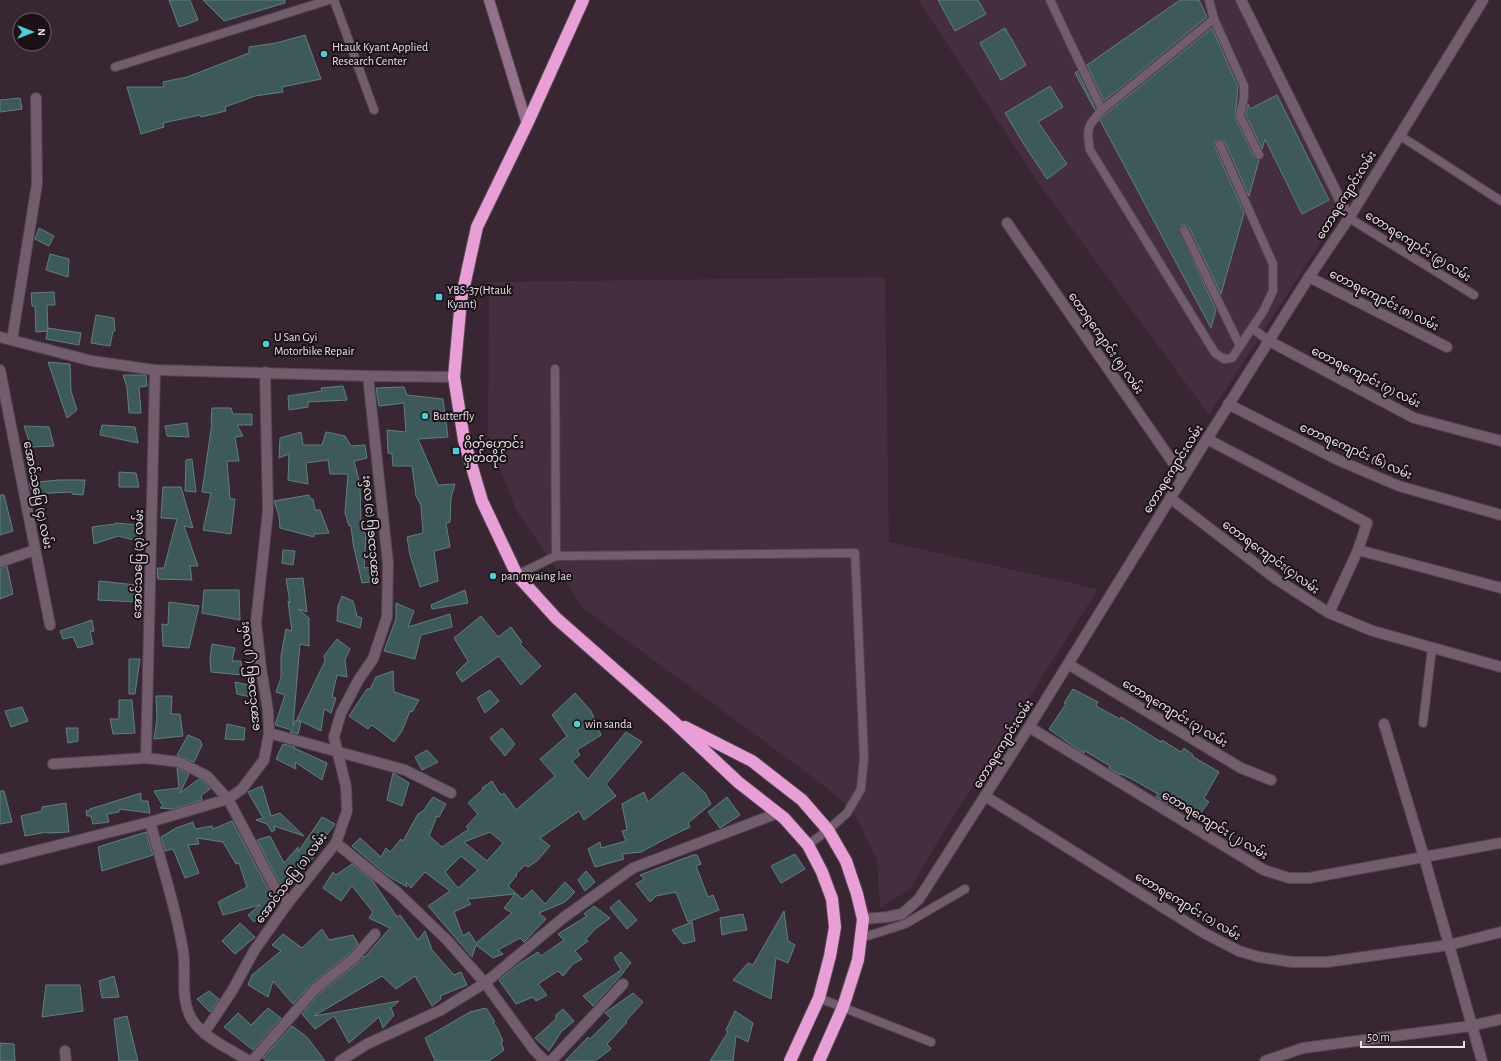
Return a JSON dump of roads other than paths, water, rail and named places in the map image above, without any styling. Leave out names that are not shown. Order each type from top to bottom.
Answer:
[{"type":"highway","points":[[583,0],[527,124],[478,227],[460,300],[454,377],[464,440],[482,501],[517,575],[556,618],[673,720],[738,782],[784,818],[808,845],[822,872],[832,899],[835,927],[830,956],[818,998],[790,1061]]},
{"type":"highway","points":[[673,720],[752,761],[802,800],[828,830],[846,861],[857,894],[863,919],[861,938],[858,960],[844,1008],[819,1061]]},
{"type":"main road","points":[[489,0],[527,124]]},
{"type":"street","points":[[1241,0],[1349,218]]},
{"type":"street","name":"တောရကျောင်းလမ်း","points":[[863,919],[902,914],[919,899],[1029,727],[1228,404],[1309,277],[1349,218],[1483,0]]},
{"type":"street","points":[[12,340],[37,184],[36,98]]},
{"type":"street","name":"တောရကျောင်း (၅) လမ်း","points":[[1007,223],[1183,477]]},
{"type":"street","name":"တောရကျောင်း (၈) လမ်း","points":[[1309,277],[1447,347]]},
{"type":"street","points":[[0,337],[92,361],[155,370],[454,377]]},
{"type":"street","name":"တောရကျောင်း (၇) လမ်း","points":[[1269,341],[1414,418],[1501,441]]},
{"type":"street","name":"အောင်သပြေ (၄) လမ်း","points":[[0,370],[50,625]]},
{"type":"street","name":"အောင်သပြေ (၃) လမ်း","points":[[146,758],[155,370]]},
{"type":"street","name":"အောင်သပြေ (၂) လမ်း","points":[[0,860],[150,822],[228,799],[242,789],[264,760],[269,733],[268,711],[256,622],[268,511],[265,372]]},
{"type":"street","name":"အောင်သပြေ (၁) လမ်း","points":[[204,1034],[232,991],[254,951],[288,903],[336,843],[347,811],[346,787],[334,737],[341,713],[358,678],[373,659],[387,617],[388,563],[368,376]]},
{"type":"street","name":"တောရကျောင်း (၆) လမ်း","points":[[1228,404],[1338,460],[1399,486],[1501,514]]},
{"type":"street","points":[[1207,439],[1367,523],[1358,550],[1329,613]]},
{"type":"street","name":"တောရကျောင်း(၄)လမ်း","points":[[1170,498],[1276,579],[1329,613],[1374,631],[1501,667]]},
{"type":"street","points":[[0,562],[35,550]]},
{"type":"street","points":[[1358,550],[1501,588]]},
{"type":"street","name":"တောရကျောင်း (၃) လမ်း","points":[[1068,664],[1241,768],[1272,780]]},
{"type":"street","points":[[1384,724],[1424,856],[1482,1061]]},
{"type":"street","name":"တောရကျောင်း (၂) လမ်း","points":[[1029,727],[1264,870],[1289,878],[1309,878],[1501,843]]},
{"type":"street","points":[[269,733],[405,770],[451,793]]},
{"type":"street","points":[[53,764],[146,758],[179,762],[207,776],[228,799],[273,884],[288,903]]},
{"type":"street","name":"တောရကျောင်း (၁) လမ်း","points":[[985,796],[1204,933],[1239,951],[1259,957],[1292,962],[1327,962],[1448,945],[1501,932]]},
{"type":"street","points":[[340,1061],[367,1044],[441,1010],[485,984],[563,918],[633,868],[778,813]]},
{"type":"street","points":[[150,822],[179,931],[184,959],[187,1006],[192,1020],[204,1034],[249,1061]]},
{"type":"street","points":[[336,843],[397,892],[447,940],[485,984],[534,1050],[545,1061]]},
{"type":"street","points":[[252,1061],[316,988],[354,958],[375,934]]},
{"type":"street","points":[[551,1061],[623,984]]},
{"type":"street","points":[[1265,1061],[1304,1048],[1471,1026],[1501,1019]]},
{"type":"lane","points":[[115,67],[329,0]]},
{"type":"lane","points":[[334,0],[374,110]]},
{"type":"lane","points":[[1050,0],[1102,110]]},
{"type":"lane","points":[[1209,0],[1214,19],[1244,86],[1244,97],[1240,116],[1259,155]]},
{"type":"lane","points":[[1214,19],[1102,110],[1090,123],[1087,132],[1090,150],[1215,353],[1224,359],[1232,358],[1264,310],[1273,290],[1273,264],[1220,145]]},
{"type":"lane","points":[[1399,135],[1501,201]]},
{"type":"lane","name":"တောရကျောင်း (၉) လမ်း","points":[[1349,218],[1474,295]]},
{"type":"lane","points":[[1184,230],[1240,346]]},
{"type":"lane","points":[[1252,328],[1269,341]]},
{"type":"lane","points":[[555,369],[556,556]]},
{"type":"lane","points":[[517,575],[556,556],[855,553],[864,758],[861,789],[847,813],[808,845]]},
{"type":"lane","points":[[1423,723],[1432,648]]},
{"type":"lane","points":[[861,938],[905,924],[965,889]]},
{"type":"lane","points":[[818,998],[931,1042]]},
{"type":"place","name":"Htauk Kyant Applied Research Center","points":[[324,54]]},
{"type":"place","name":"YBS-37(Htauk Kyant)","points":[[439,297]]},
{"type":"place","name":"U San Gyi Motorbike Repair","points":[[266,344]]},
{"type":"place","name":"Butterfly","points":[[425,416]]},
{"type":"place","name":"ဂိတ်ဟောင်း မှတ်တိုင်","points":[[456,451]]},
{"type":"place","name":"pan myaing lae","points":[[493,576]]},
{"type":"place","name":"win sanda","points":[[577,724]]}]
